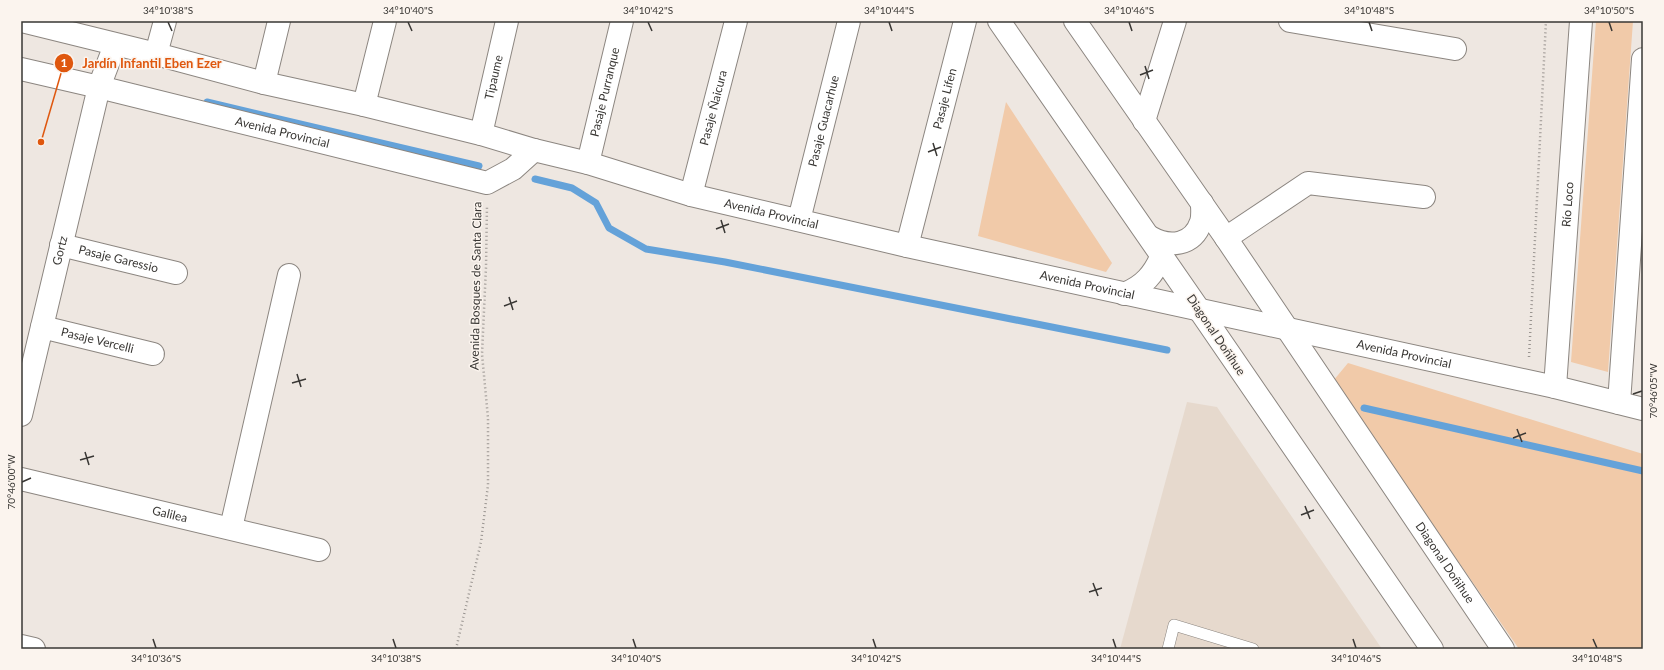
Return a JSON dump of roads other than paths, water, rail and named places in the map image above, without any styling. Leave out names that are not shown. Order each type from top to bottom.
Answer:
[{"type":"street","name":"Avenida Provincial","points":[[22,21],[54,25],[115,45],[156,54],[264,83],[364,105],[481,134],[534,150],[588,163],[691,195],[907,246],[1200,311],[1528,381],[1643,409]]},
{"type":"street","points":[[156,54],[165,21]]},
{"type":"street","points":[[264,83],[279,21]]},
{"type":"street","points":[[364,105],[386,21]]},
{"type":"street","name":"Tipaume","points":[[481,134],[507,21]]},
{"type":"street","name":"Pasaje Purranque","points":[[588,163],[622,21]]},
{"type":"street","name":"Pasaje Ñaicura","points":[[691,195],[736,21]]},
{"type":"street","name":"Pasaje Guacarhue","points":[[799,220],[849,21]]},
{"type":"street","name":"Pasaje Lifen","points":[[907,246],[965,21]]},
{"type":"street","name":"Diagonal Doñihue","points":[[999,21],[1156,246],[1432,649]]},
{"type":"street","name":"Diagonal Doñihue","points":[[1075,21],[1226,238],[1503,649]]},
{"type":"street","points":[[1144,122],[1175,21]]},
{"type":"street","points":[[1290,21],[1455,49]]},
{"type":"street","name":"Río Loco","points":[[1555,387],[1581,21]]},
{"type":"street","name":"Gortz","points":[[21,416],[99,87],[115,45]]},
{"type":"street","name":"Avenida Provincial","points":[[21,69],[487,183],[513,169],[534,150]]},
{"type":"street","points":[[1619,403],[1638,205],[1643,69]]},
{"type":"street","points":[[1226,238],[1308,183],[1424,196]]},
{"type":"street","points":[[1124,294],[1139,287],[1152,275],[1156,246],[1159,242],[1169,245],[1180,243],[1190,238],[1197,231],[1201,222],[1202,203]]},
{"type":"street","name":"Pasaje Garessio","points":[[61,245],[176,273]]},
{"type":"street","points":[[231,528],[289,275]]},
{"type":"street","name":"Pasaje Vercelli","points":[[42,327],[153,354]]},
{"type":"street","name":"Galilea","points":[[21,479],[319,550]]},
{"type":"street","points":[[21,646],[34,649]]},
{"type":"lane","points":[[1168,649],[1174,625],[1253,649]]},
{"type":"waterway","points":[[207,102],[479,166]]},
{"type":"waterway","points":[[535,179],[572,188],[596,203],[609,228],[646,249],[725,262],[1167,350]]},
{"type":"waterway","points":[[1364,408],[1643,471]]},
{"type":"place","name":"Jardín Infantil Eben Ezer","points":[[41,142]]}]
